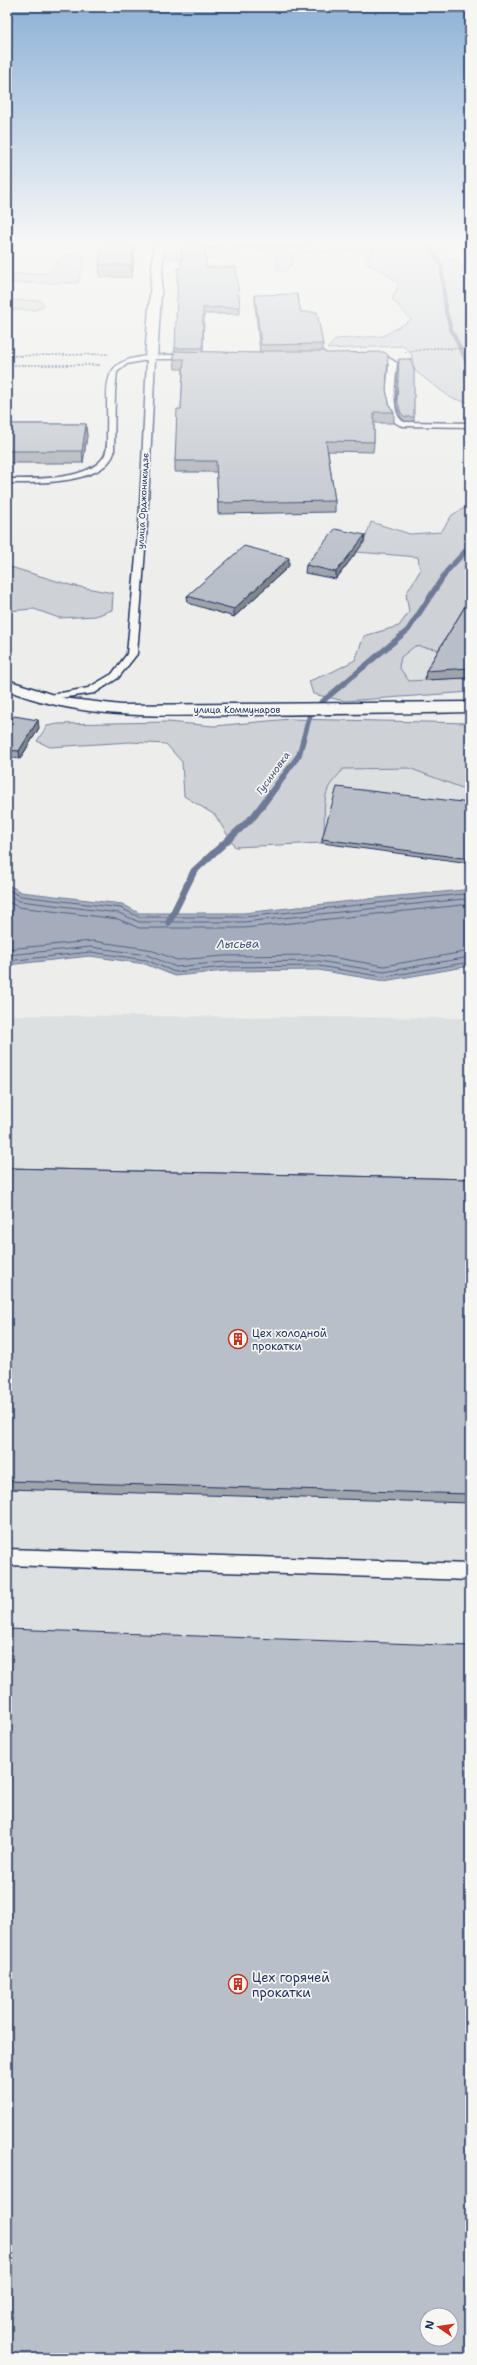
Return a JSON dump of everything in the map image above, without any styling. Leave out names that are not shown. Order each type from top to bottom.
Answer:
[{"type":"main road","name":"улица Коммунаров","points":[[7,685],[43,699],[84,706],[138,710],[376,709],[470,706]]},
{"type":"lane","points":[[361,356],[381,357],[393,363],[392,412],[396,421],[403,424],[470,425]]},
{"type":"lane","points":[[7,481],[70,478],[95,467],[108,458],[111,446],[110,422],[112,373],[118,365],[125,362],[151,358],[198,357]]},
{"type":"lane","name":"улица Орджоникидзе","points":[[43,699],[91,691],[114,676],[132,654],[143,524],[151,358]]},
{"type":"lane","points":[[7,1557],[470,1572]]},
{"type":"path","points":[[7,356],[94,354]]},
{"type":"path","points":[[381,357],[392,354]]},
{"type":"path","points":[[7,365],[118,365]]},
{"type":"shaded area","points":[[411,354],[470,354],[470,403],[451,398],[415,371]]},
{"type":"shaded area","points":[[470,505],[470,605],[443,650],[415,646],[401,657],[399,667],[409,681],[462,678],[470,682],[470,692],[345,701],[313,694],[309,681],[332,672],[355,660],[364,636],[399,626],[409,612],[406,594],[420,571],[418,557],[357,552],[364,542],[371,522],[410,534],[441,532],[452,515]]},
{"type":"shaded area","points":[[7,566],[70,585],[113,593],[112,610],[96,616],[59,618],[34,609],[7,611]]},
{"type":"shaded area","points":[[470,605],[470,682],[462,678],[409,681],[399,667],[401,657]]},
{"type":"shaded area","points":[[290,719],[470,723],[470,791],[409,768],[343,769],[329,786],[326,796],[322,843],[235,847],[215,815],[184,796],[182,762],[166,744],[130,742],[50,747],[37,741],[47,726],[58,724],[167,722],[214,726]]},
{"type":"shaded area","points":[[409,768],[470,791],[470,863],[322,843],[325,830],[324,806],[328,788],[343,769]]},
{"type":"shaded area","points":[[7,1015],[470,1018],[470,2358],[7,2358]]},
{"type":"water","name":"Лысьва","points":[[7,884],[21,892],[122,904],[139,913],[244,913],[464,890],[470,892],[470,966],[384,981],[318,970],[225,971],[175,976],[145,964],[90,956],[7,965]]},
{"type":"building","points":[[174,354],[387,354],[386,390],[390,407],[394,412],[374,412],[374,442],[326,441],[335,501],[218,503],[216,461],[175,461],[177,409],[181,409],[184,359],[174,359]]},
{"type":"building","points":[[399,359],[410,359],[414,369],[414,417],[405,417],[401,413],[397,400]]},
{"type":"building","points":[[7,424],[86,424],[82,451],[7,451]]},
{"type":"building","points":[[335,529],[365,535],[336,572],[306,565]]},
{"type":"building","points":[[244,546],[289,558],[234,609],[187,596]]},
{"type":"building","points":[[470,598],[469,668],[426,671]]},
{"type":"building","points":[[14,716],[38,720],[19,751],[7,750],[7,719],[12,719]]},
{"type":"building","points":[[337,787],[470,803],[470,859],[322,839]]},
{"type":"building","name":"Цех холодной прокатки","points":[[7,1168],[470,1179],[470,1494],[7,1481]]},
{"type":"building","name":"Цех горячей прокатки","points":[[7,1629],[470,1646],[470,2358],[7,2358]]},
{"type":"waterway","name":"Гусиновка","points":[[463,354],[470,369]]},
{"type":"waterway","name":"Гусиновка","points":[[282,778],[299,755],[311,711],[408,630],[447,571],[470,546]]},
{"type":"waterway","name":"Гусиновка","points":[[169,922],[194,871],[254,816],[283,777]]},
{"type":"place","name":"Цех холодной прокатки","points":[[238,1339]]},
{"type":"place","name":"Цех горячей прокатки","points":[[238,1984]]}]
